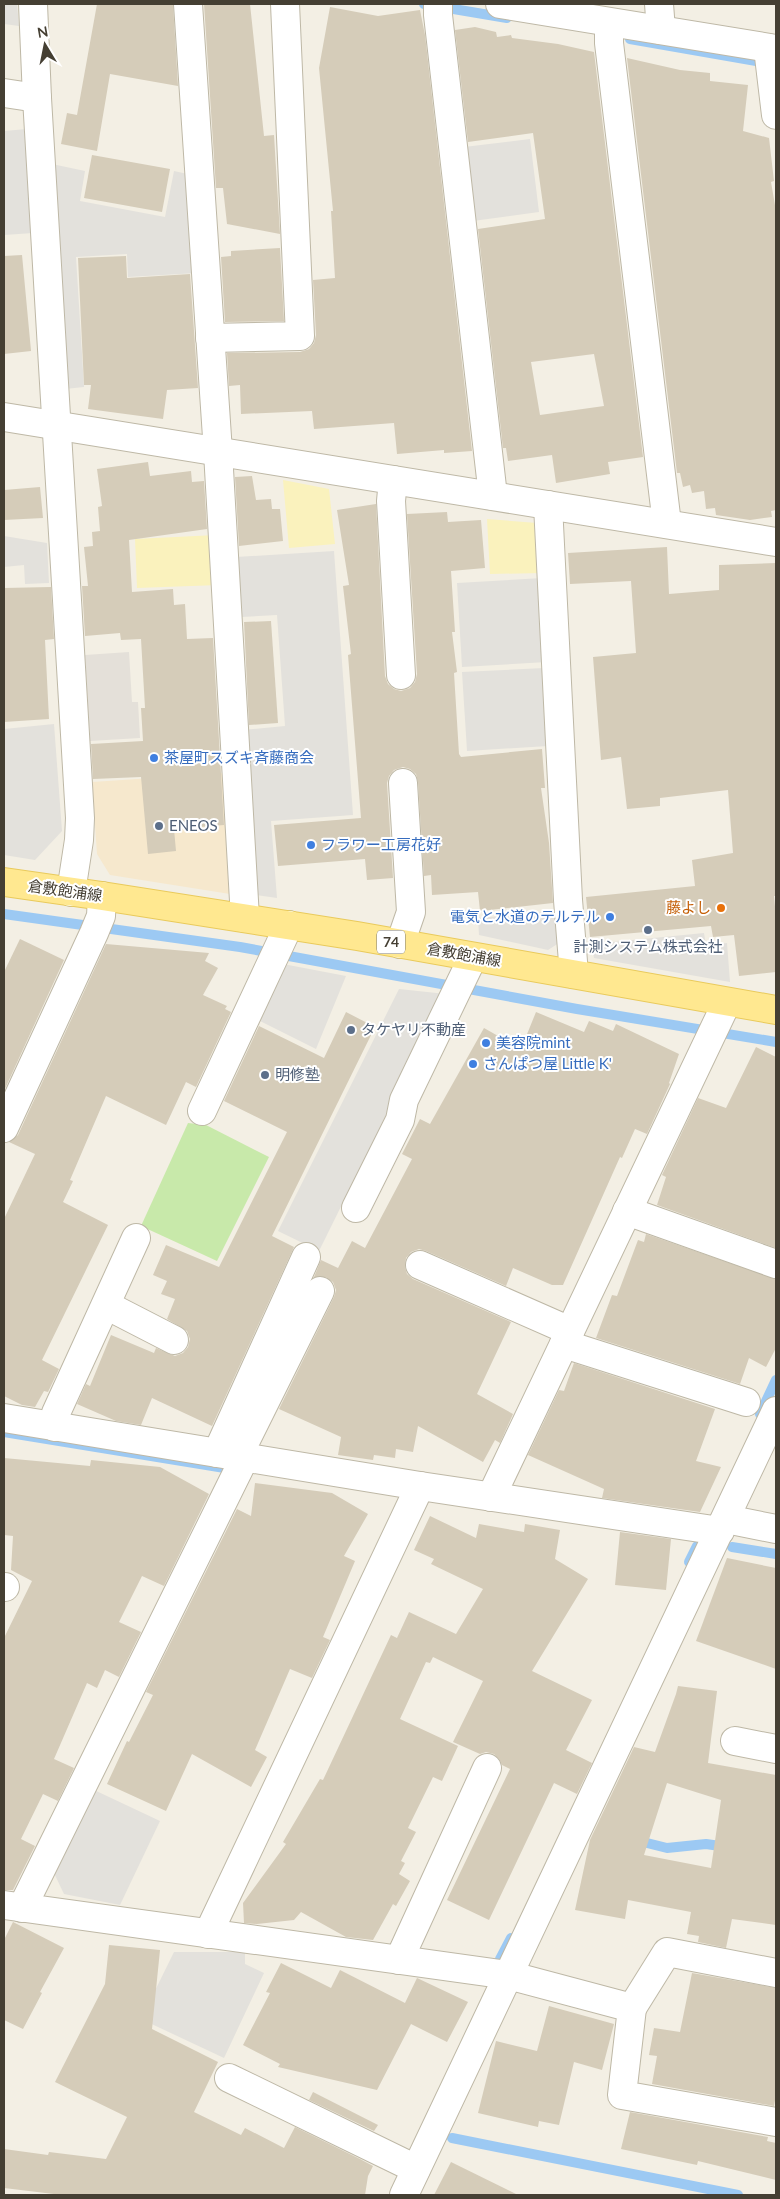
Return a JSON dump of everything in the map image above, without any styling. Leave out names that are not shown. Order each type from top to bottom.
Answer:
[{"type":"main road","name":"倉敷飽浦線","points":[[4,882],[71,892],[99,916],[245,918],[280,944],[400,944],[574,974],[717,1022],[776,1010]]},
{"type":"street","points":[[34,4],[37,98],[80,818],[79,840],[71,892]]},
{"type":"street","points":[[188,4],[218,459],[245,918]]},
{"type":"street","points":[[210,338],[300,336],[285,4]]},
{"type":"street","points":[[500,4],[608,31],[660,17],[770,55],[776,115]]},
{"type":"street","points":[[438,9],[493,496]]},
{"type":"street","points":[[608,31],[667,524]]},
{"type":"street","points":[[4,94],[37,98]]},
{"type":"street","points":[[4,417],[218,459],[392,489],[493,496],[549,512],[667,524],[776,542]]},
{"type":"street","points":[[392,489],[401,676]]},
{"type":"street","points":[[549,512],[568,900],[574,974]]},
{"type":"street","points":[[400,944],[410,912],[403,783]]},
{"type":"street","points":[[4,1128],[99,916]]},
{"type":"street","points":[[202,1112],[280,944]]},
{"type":"street","points":[[356,1208],[400,1120],[404,1100],[473,957]]},
{"type":"street","points":[[491,1497],[717,1022]]},
{"type":"street","points":[[627,1211],[776,1264]]},
{"type":"street","points":[[55,1427],[56,1413],[136,1238]]},
{"type":"street","points":[[235,1461],[306,1257]]},
{"type":"street","points":[[420,1265],[567,1337],[746,1402]]},
{"type":"street","points":[[320,1291],[13,1906],[508,1976],[632,2008]]},
{"type":"street","points":[[106,1306],[174,1340]]},
{"type":"street","points":[[404,2195],[776,1411]]},
{"type":"street","points":[[4,1418],[416,1495],[491,1497],[723,1525],[776,1529]]},
{"type":"street","points":[[208,1934],[416,1495]]},
{"type":"street","points":[[736,1741],[776,1749]]},
{"type":"street","points":[[399,1960],[487,1768]]},
{"type":"street","points":[[776,1973],[667,1952],[632,2008],[622,2095],[776,2122]]},
{"type":"street","points":[[229,2078],[416,2169]]},
{"type":"shaded area","points":[[4,4],[17,4],[19,26],[4,24]]},
{"type":"shaded area","points":[[27,129],[33,233],[4,235],[4,131]]},
{"type":"shaded area","points":[[530,139],[539,212],[473,221],[464,147]]},
{"type":"shaded area","points":[[52,164],[85,171],[80,201],[165,217],[174,171],[192,175],[197,273],[128,277],[127,254],[76,257],[84,387],[65,389]]},
{"type":"shaded area","points":[[4,536],[47,543],[49,583],[25,584],[24,565],[4,567]]},
{"type":"shaded area","points":[[334,551],[353,815],[271,821],[277,898],[256,895],[242,730],[285,726],[277,615],[241,617],[236,557]]},
{"type":"shaded area","points":[[542,578],[547,662],[462,667],[457,583]]},
{"type":"shaded area","points":[[129,652],[132,702],[138,702],[140,738],[90,741],[85,655]]},
{"type":"shaded area","points":[[544,668],[548,746],[467,751],[462,672]]},
{"type":"shaded area","points":[[54,724],[62,831],[35,860],[4,855],[4,729]]},
{"type":"shaded area","points":[[228,773],[234,876],[230,894],[110,875],[97,854],[92,782]]},
{"type":"shaded area","points":[[559,911],[562,941],[548,950],[479,935],[478,918]]},
{"type":"shaded area","points":[[704,933],[706,945],[727,943],[730,982],[594,958],[592,944]]},
{"type":"shaded area","points":[[262,960],[346,976],[316,1049],[240,1011]]},
{"type":"shaded area","points":[[399,989],[446,994],[319,1251],[278,1231]]},
{"type":"shaded area","points":[[92,1789],[160,1821],[120,1905],[64,1894],[53,1871]]},
{"type":"shaded area","points":[[174,1952],[245,1952],[245,1964],[264,1973],[224,2058],[141,2019]]},
{"type":"green space","points":[[188,1123],[206,1125],[269,1157],[217,1261],[141,1226]]},
{"type":"sand","points":[[283,480],[329,489],[335,544],[289,548]]},
{"type":"sand","points":[[487,519],[537,523],[543,573],[490,574]]},
{"type":"sand","points":[[216,535],[219,585],[137,588],[135,539]]},
{"type":"building","points":[[97,4],[173,4],[178,86],[110,74],[97,151],[61,144],[67,113],[77,115]]},
{"type":"building","points":[[204,4],[250,4],[264,136],[274,135],[280,234],[227,224],[223,188],[216,188]]},
{"type":"building","points":[[330,7],[378,16],[420,10],[425,35],[472,451],[444,453],[444,450],[397,454],[394,423],[314,429],[312,411],[241,414],[240,385],[229,386],[227,353],[300,352],[309,349],[314,343],[316,335],[313,280],[335,278],[331,211],[333,211],[319,68]]},
{"type":"building","points":[[475,27],[496,32],[497,37],[511,35],[512,38],[558,44],[594,52],[643,457],[608,462],[610,474],[556,483],[552,455],[508,461],[506,448],[503,448],[478,229],[545,219],[533,133],[468,142],[455,30]],"holes":[[[594,354],[604,406],[540,415],[531,362]]]},
{"type":"building","points":[[627,58],[680,70],[710,73],[710,81],[748,85],[743,131],[769,138],[774,181],[771,182],[776,211],[776,510],[771,511],[772,517],[750,520],[716,515],[715,508],[706,509],[704,491],[692,493],[690,485],[683,487],[680,473],[677,473]]},
{"type":"building","points":[[92,155],[170,169],[162,212],[84,198]]},
{"type":"building","points":[[280,248],[284,321],[225,322],[221,257],[231,256],[231,251]]},
{"type":"building","points":[[22,255],[31,351],[4,354],[4,256]]},
{"type":"building","points":[[126,256],[127,278],[190,274],[198,388],[167,390],[163,419],[88,409],[91,385],[84,385],[78,258]]},
{"type":"building","points":[[148,462],[150,476],[191,471],[192,482],[204,481],[207,529],[129,540],[132,592],[173,589],[174,605],[185,604],[187,639],[213,638],[224,825],[174,829],[176,851],[148,854],[141,777],[93,779],[91,744],[143,741],[141,708],[145,708],[141,639],[121,640],[120,633],[85,636],[82,586],[88,586],[84,547],[93,546],[92,532],[100,531],[98,507],[102,506],[97,469]]},
{"type":"building","points":[[252,476],[256,500],[271,499],[272,509],[280,509],[283,541],[239,546],[235,477]]},
{"type":"building","points":[[40,487],[43,518],[4,520],[4,490]]},
{"type":"building","points":[[376,504],[385,676],[388,684],[394,689],[401,691],[410,688],[415,682],[417,674],[407,514],[447,512],[448,522],[481,520],[485,568],[451,571],[455,632],[452,632],[457,672],[454,673],[459,754],[461,757],[542,749],[545,788],[541,788],[549,843],[553,903],[480,911],[478,892],[432,895],[431,875],[424,876],[418,782],[416,774],[410,769],[403,767],[394,770],[389,776],[387,783],[393,878],[367,880],[365,859],[278,866],[274,825],[361,818],[348,655],[351,654],[343,586],[349,585],[337,510]]},
{"type":"building","points":[[667,547],[669,594],[719,590],[719,565],[776,563],[776,896],[774,896],[776,972],[739,976],[734,935],[713,937],[711,926],[590,937],[586,897],[695,886],[692,860],[733,853],[728,790],[660,798],[660,806],[627,809],[621,757],[601,760],[593,657],[636,653],[631,581],[570,584],[568,553]]},
{"type":"building","points":[[51,587],[54,639],[45,640],[49,719],[4,722],[4,588]]},
{"type":"building","points":[[271,621],[278,723],[249,725],[244,622]]},
{"type":"building","points":[[20,939],[64,960],[4,1091],[4,972]]},
{"type":"building","points":[[106,944],[209,953],[205,961],[218,968],[203,995],[227,1006],[225,1009],[231,1012],[196,1087],[186,1082],[166,1125],[106,1096],[70,1180],[73,1181],[63,1202],[108,1225],[42,1360],[59,1369],[48,1392],[44,1391],[35,1407],[22,1405],[4,1396],[4,1219],[35,1154],[9,1142],[18,1135]]},
{"type":"building","points":[[346,1012],[375,1027],[272,1236],[294,1247],[212,1426],[152,1398],[141,1425],[116,1421],[77,1404],[86,1384],[90,1386],[111,1335],[154,1353],[156,1348],[175,1356],[183,1353],[188,1347],[190,1339],[187,1331],[167,1319],[175,1299],[161,1294],[167,1281],[153,1275],[166,1245],[219,1267],[287,1132],[224,1101],[259,1026],[324,1058]]},
{"type":"building","points":[[536,1012],[584,1032],[589,1021],[613,1031],[616,1024],[679,1054],[670,1084],[647,1134],[635,1129],[622,1158],[620,1157],[563,1285],[552,1285],[513,1268],[506,1286],[419,1249],[411,1252],[406,1258],[405,1267],[407,1274],[413,1279],[511,1322],[477,1394],[513,1414],[500,1443],[495,1440],[483,1462],[418,1426],[413,1452],[396,1449],[395,1458],[374,1455],[373,1460],[338,1455],[341,1437],[279,1409],[336,1290],[333,1282],[326,1277],[314,1277],[321,1260],[338,1268],[352,1241],[365,1248],[412,1159],[402,1154],[420,1119],[430,1124],[484,1028],[521,1049]]},
{"type":"building","points":[[756,1047],[776,1057],[776,1248],[657,1205],[666,1177],[662,1175],[698,1098],[726,1108]]},
{"type":"building","points":[[646,1234],[776,1279],[776,1348],[766,1367],[749,1358],[740,1384],[596,1338],[612,1295],[617,1296],[638,1240],[644,1242]]},
{"type":"building","points":[[574,1363],[715,1409],[696,1461],[721,1467],[700,1512],[602,1498],[604,1489],[528,1455],[559,1390],[564,1391]]},
{"type":"building","points":[[4,1458],[90,1466],[91,1460],[160,1467],[209,1494],[164,1586],[142,1576],[119,1622],[141,1632],[119,1677],[105,1670],[97,1688],[87,1683],[54,1759],[74,1768],[58,1801],[43,1794],[21,1839],[35,1846],[13,1890],[4,1890],[4,1638],[32,1581],[11,1570],[13,1536],[4,1535]]},
{"type":"building","points":[[255,1483],[332,1493],[368,1514],[344,1556],[355,1561],[323,1637],[330,1640],[312,1678],[290,1669],[255,1750],[267,1757],[251,1787],[192,1754],[166,1811],[107,1784],[127,1741],[129,1742],[153,1695],[146,1692],[237,1509],[251,1516]]},
{"type":"building","points":[[430,1516],[476,1538],[479,1524],[524,1532],[525,1524],[560,1530],[555,1559],[588,1579],[532,1671],[592,1700],[566,1750],[592,1763],[577,1794],[554,1783],[489,1920],[447,1900],[510,1769],[502,1765],[494,1754],[486,1752],[480,1754],[453,1742],[483,1681],[433,1657],[430,1663],[426,1662],[400,1719],[458,1746],[442,1781],[433,1777],[408,1828],[416,1832],[401,1861],[405,1863],[399,1874],[410,1881],[396,1906],[393,1904],[373,1940],[346,1937],[301,1912],[294,1920],[257,1924],[244,1923],[243,1903],[286,1844],[283,1842],[320,1779],[323,1780],[391,1635],[397,1638],[409,1612],[456,1634],[483,1589],[431,1564],[434,1559],[414,1550]]},
{"type":"building","points":[[620,1532],[671,1539],[666,1590],[615,1585]]},
{"type":"building","points":[[727,1558],[776,1568],[776,1669],[696,1641]]},
{"type":"building","points":[[678,1686],[717,1691],[708,1763],[776,1775],[776,1925],[732,1919],[726,1948],[698,1942],[699,1936],[687,1934],[691,1912],[628,1900],[625,1919],[575,1910],[590,1840],[634,1747],[655,1752]],"holes":[[[667,1783],[721,1800],[711,1868],[644,1855]]]},
{"type":"building","points":[[13,1922],[64,1948],[40,1992],[42,1993],[23,2029],[4,2020],[4,1940]]},
{"type":"building","points":[[109,1945],[160,1950],[152,2029],[218,2062],[194,2112],[241,2135],[245,2128],[284,2148],[295,2127],[373,2166],[368,2176],[365,2195],[62,2195],[4,2188],[4,2149],[48,2155],[49,2152],[106,2159],[127,2117],[55,2082],[105,1984]]},
{"type":"building","points":[[281,1963],[331,1988],[340,1970],[405,2003],[417,1978],[468,2002],[447,2042],[411,2024],[377,2090],[278,2067],[280,2064],[243,2045],[270,1993],[266,1992]]},
{"type":"building","points":[[692,1973],[776,1988],[776,2095],[774,2106],[652,2084],[657,2056],[649,2055],[654,2028],[680,2032]]},
{"type":"building","points":[[549,2006],[614,2024],[602,2070],[574,2062],[559,2125],[539,2121],[538,2127],[478,2113],[496,2041],[537,2051]]},
{"type":"building","points":[[313,2092],[378,2125],[374,2131],[309,2100]]},
{"type":"building","points":[[630,2112],[768,2137],[767,2141],[776,2143],[776,2180],[698,2161],[697,2165],[621,2149]]},
{"type":"building","points":[[451,2162],[518,2195],[434,2195]]},
{"type":"waterway","points":[[424,4],[507,18]]},
{"type":"waterway","points":[[630,39],[768,63]]},
{"type":"waterway","points":[[4,914],[240,947],[577,1009],[776,1042]]},
{"type":"waterway","points":[[760,1414],[776,1380]]},
{"type":"waterway","points":[[4,1432],[237,1470]]},
{"type":"waterway","points":[[689,1562],[697,1546]]},
{"type":"waterway","points":[[732,1547],[776,1554]]},
{"type":"waterway","points":[[635,1840],[667,1848],[706,1844],[727,1847]]},
{"type":"waterway","points":[[500,1959],[511,1938]]},
{"type":"waterway","points":[[452,2138],[738,2195]]},
{"type":"place","name":"茶屋町スズキ斉藤商会","points":[[154,758]]},
{"type":"place","name":"ENEOS","points":[[159,826]]},
{"type":"place","name":"フラワー工房花好","points":[[311,845]]},
{"type":"place","name":"藤よし","points":[[721,908]]},
{"type":"place","name":"電気と水道のテルテル","points":[[610,917]]},
{"type":"place","name":"計測システム株式会社","points":[[648,930]]},
{"type":"place","name":"タケヤリ不動産","points":[[351,1030]]},
{"type":"place","name":"美容院mint","points":[[486,1043]]},
{"type":"place","name":"さんぱつ屋 Little K'","points":[[473,1064]]},
{"type":"place","name":"明修塾","points":[[265,1075]]}]
